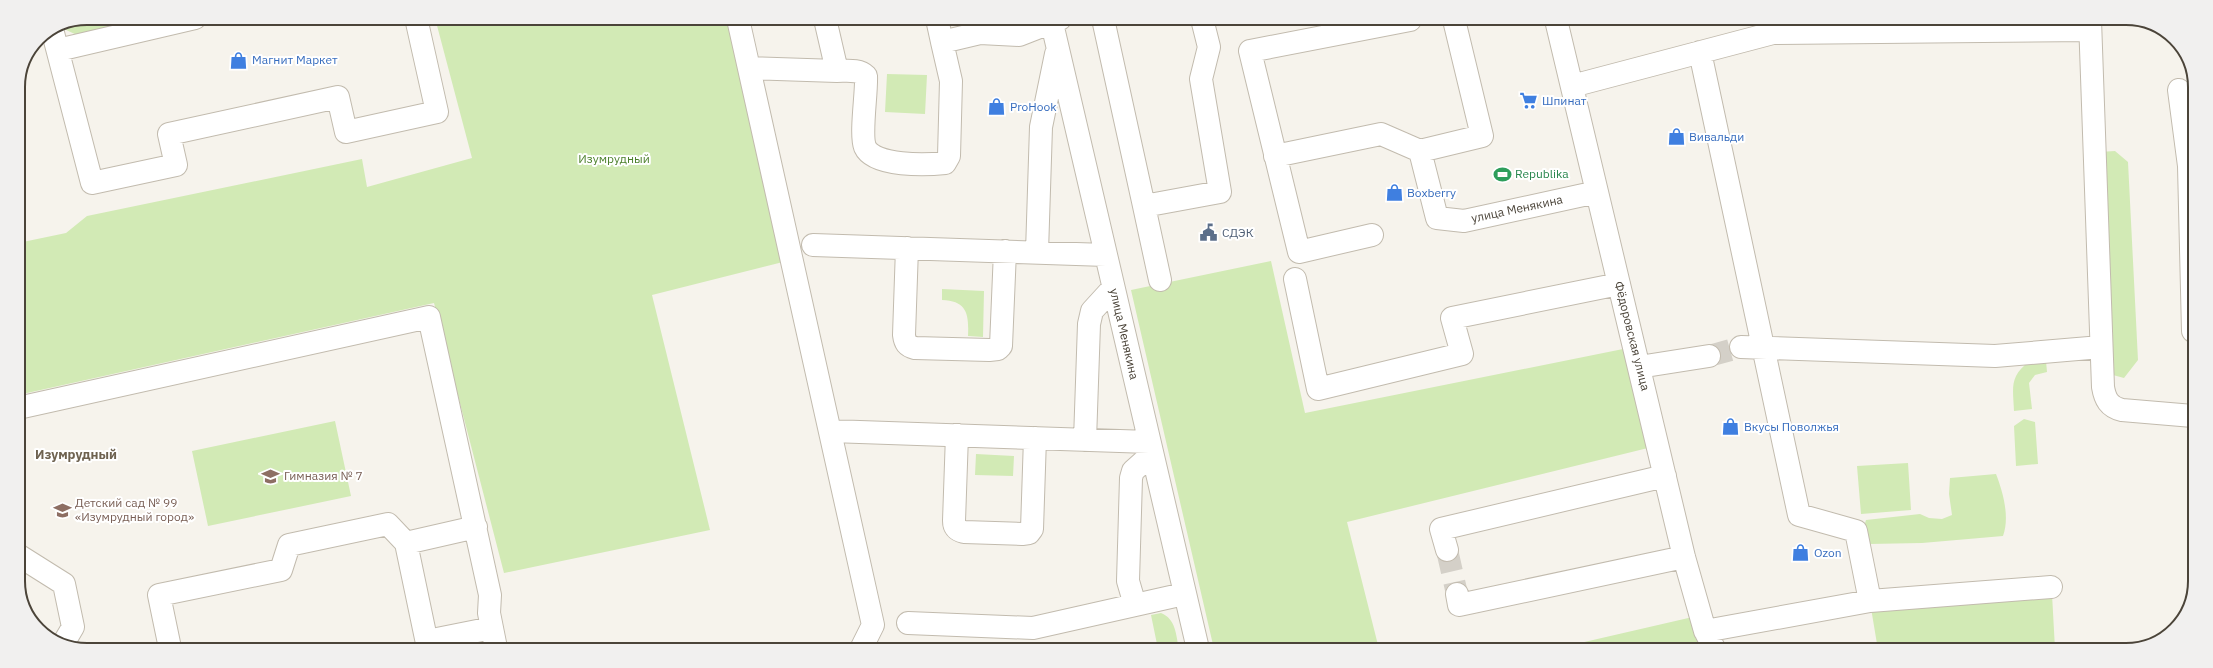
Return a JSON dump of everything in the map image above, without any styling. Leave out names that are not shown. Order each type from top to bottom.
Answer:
[{"type":"street","points":[[58,50],[165,25]]},
{"type":"street","points":[[54,34],[92,183],[176,165],[169,134],[338,97],[346,132],[437,112],[418,25]]},
{"type":"street","points":[[739,25],[831,431],[872,624],[863,643]]},
{"type":"street","points":[[827,25],[837,71]]},
{"type":"street","points":[[749,68],[857,72],[866,76],[864,142],[869,152],[885,162],[946,163],[949,156],[951,81],[938,25]]},
{"type":"street","points":[[942,42],[980,33],[1019,35],[1042,25]]},
{"type":"street","name":"улица Менякина","points":[[1055,25],[1057,47],[1196,643]]},
{"type":"street","points":[[1104,25],[1160,280]]},
{"type":"street","points":[[1144,206],[1220,192],[1201,79],[1208,47],[1203,25]]},
{"type":"street","points":[[1372,235],[1299,252],[1250,51],[1379,25]]},
{"type":"street","points":[[1275,156],[1382,134],[1420,151],[1482,136],[1455,25]]},
{"type":"street","name":"Фёдоровская улица","points":[[1557,25],[1684,557],[1710,640]]},
{"type":"street","points":[[1572,86],[1700,52],[1772,26],[2090,25],[2103,387],[2108,403],[2115,409],[2134,413],[2188,416]]},
{"type":"street","points":[[1037,252],[1041,127],[1057,47]]},
{"type":"street","points":[[1700,52],[1799,515],[1856,531],[1870,601]]},
{"type":"street","points":[[2179,90],[2188,143]]},
{"type":"street","name":"улица Менякина","points":[[1420,151],[1437,218],[1464,221],[1597,192]]},
{"type":"street","points":[[813,244],[1106,255]]},
{"type":"street","points":[[907,248],[904,342],[908,346],[915,348],[989,350],[998,349],[1001,346],[1005,251]]},
{"type":"street","points":[[1295,279],[1318,389],[1462,354],[1452,318],[1619,284]]},
{"type":"street","points":[[1085,440],[1089,324],[1092,311],[1113,288]]},
{"type":"street","points":[[25,406],[429,317],[490,596],[489,613],[494,638],[446,643]]},
{"type":"street","points":[[1741,347],[1763,346],[1995,356],[2101,347]]},
{"type":"street","points":[[1639,367],[1708,356]]},
{"type":"street","points":[[831,431],[1085,440],[1151,448]]},
{"type":"street","points":[[957,435],[954,526],[958,531],[964,532],[1029,533],[1032,529],[1035,438]]},
{"type":"street","points":[[1135,605],[1128,581],[1132,478],[1133,471],[1151,448]]},
{"type":"street","points":[[1447,550],[1441,529],[1665,476]]},
{"type":"street","points":[[169,643],[159,595],[281,570],[289,544],[388,524],[406,543],[427,643]]},
{"type":"street","points":[[406,543],[476,527]]},
{"type":"street","points":[[1457,594],[1459,605],[1684,557]]},
{"type":"street","points":[[25,559],[64,584],[73,627],[66,639]]},
{"type":"street","points":[[1710,640],[1870,601],[2051,587]]},
{"type":"street","points":[[908,623],[1033,628],[1184,594]]},
{"type":"green space","points":[[87,25],[119,25],[77,35],[65,29],[75,26]]},
{"type":"green space","name":"Изумрудный","points":[[437,25],[735,25],[787,261],[652,295],[710,530],[504,573],[434,303],[25,393],[25,242],[66,233],[87,216],[362,159],[367,187],[472,158]]},
{"type":"green space","points":[[887,74],[927,75],[925,114],[885,112]]},
{"type":"green space","points":[[2115,151],[2128,162],[2138,360],[2124,378],[2113,375],[2099,152]]},
{"type":"green space","points":[[1271,261],[1305,413],[1628,348],[1652,447],[1347,522],[1377,643],[1213,643],[1131,290]]},
{"type":"green space","points":[[942,289],[984,291],[983,337],[968,336],[968,321],[965,310],[957,303],[942,300]]},
{"type":"green space","points":[[2030,361],[2046,361],[2047,372],[2035,375],[2029,383],[2032,409],[2014,411],[2013,389],[2015,377],[2018,372]]},
{"type":"green space","points":[[2024,419],[2035,422],[2038,464],[2016,466],[2014,426]]},
{"type":"green space","points":[[335,421],[351,496],[208,526],[192,451]]},
{"type":"green space","points":[[976,454],[1014,456],[1013,476],[975,475]]},
{"type":"green space","points":[[1908,463],[1911,510],[1861,514],[1857,466]]},
{"type":"green space","points":[[1996,474],[2006,513],[2003,536],[1922,543],[1869,544],[1862,533],[1866,520],[1920,514],[1929,518],[1942,519],[1952,515],[1949,494],[1950,478]]},
{"type":"green space","points":[[2052,594],[2055,643],[1877,643],[1871,608]]},
{"type":"green space","points":[[1161,613],[1170,619],[1176,633],[1178,643],[1157,643],[1151,615]]},
{"type":"green space","points":[[1697,616],[1707,643],[1580,643]]},
{"type":"tunnel","points":[[1709,356],[1741,347]]},
{"type":"tunnel","points":[[1447,550],[1457,594]]},
{"type":"place","name":"Магнит Маркет","points":[[239,60]]},
{"type":"place","name":"Шпинат","points":[[1529,101]]},
{"type":"place","name":"ProHook","points":[[997,107]]},
{"type":"place","name":"Вивальди","points":[[1676,137]]},
{"type":"place","name":"Republika","points":[[1502,174]]},
{"type":"place","name":"Boxberry","points":[[1394,193]]},
{"type":"place","name":"СДЭК","points":[[1209,233]]},
{"type":"place","name":"Вкусы Поволжья","points":[[1731,427]]},
{"type":"place","name":"Гимназия № 7","points":[[271,476]]},
{"type":"place","name":"Детский сад № 99 «Изумрудный город»","points":[[62,510]]},
{"type":"place","name":"Ozon","points":[[1801,553]]},
{"type":"district","name":"Изумрудный","points":[[76,454]]}]
